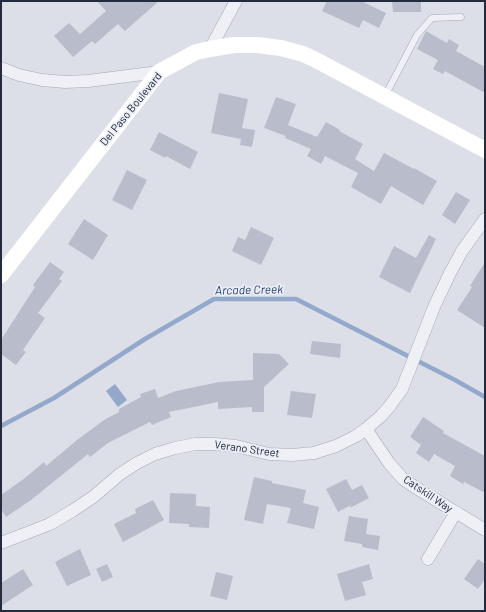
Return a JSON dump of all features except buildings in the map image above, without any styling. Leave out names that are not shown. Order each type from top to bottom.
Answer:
[{"type":"street","points":[[210,49],[236,1]]},
{"type":"street","name":"Del Paso Boulevard","points":[[1,275],[159,72],[196,52],[234,45],[257,45],[281,48],[304,54],[485,150]]},
{"type":"street","points":[[1,68],[19,75],[42,80],[65,82],[88,81],[159,72]]},
{"type":"street","name":"Verano Street","points":[[1,543],[50,524],[92,497],[120,474],[155,454],[195,444],[216,444],[236,446],[269,454],[292,455],[314,452],[336,446],[356,436],[381,416],[402,388],[434,307],[462,251],[485,219]]},
{"type":"street","name":"Catskill Way","points":[[366,429],[389,463],[404,478],[421,491],[485,530]]},
{"type":"street","points":[[428,559],[456,512]]},
{"type":"lane","points":[[385,96],[417,34],[432,18],[461,17]]},
{"type":"water","points":[[115,384],[127,400],[118,407],[106,391]]},
{"type":"waterway","name":"Arcade Creek","points":[[1,426],[54,398],[145,339],[214,299],[296,299],[455,380],[485,397]]}]
